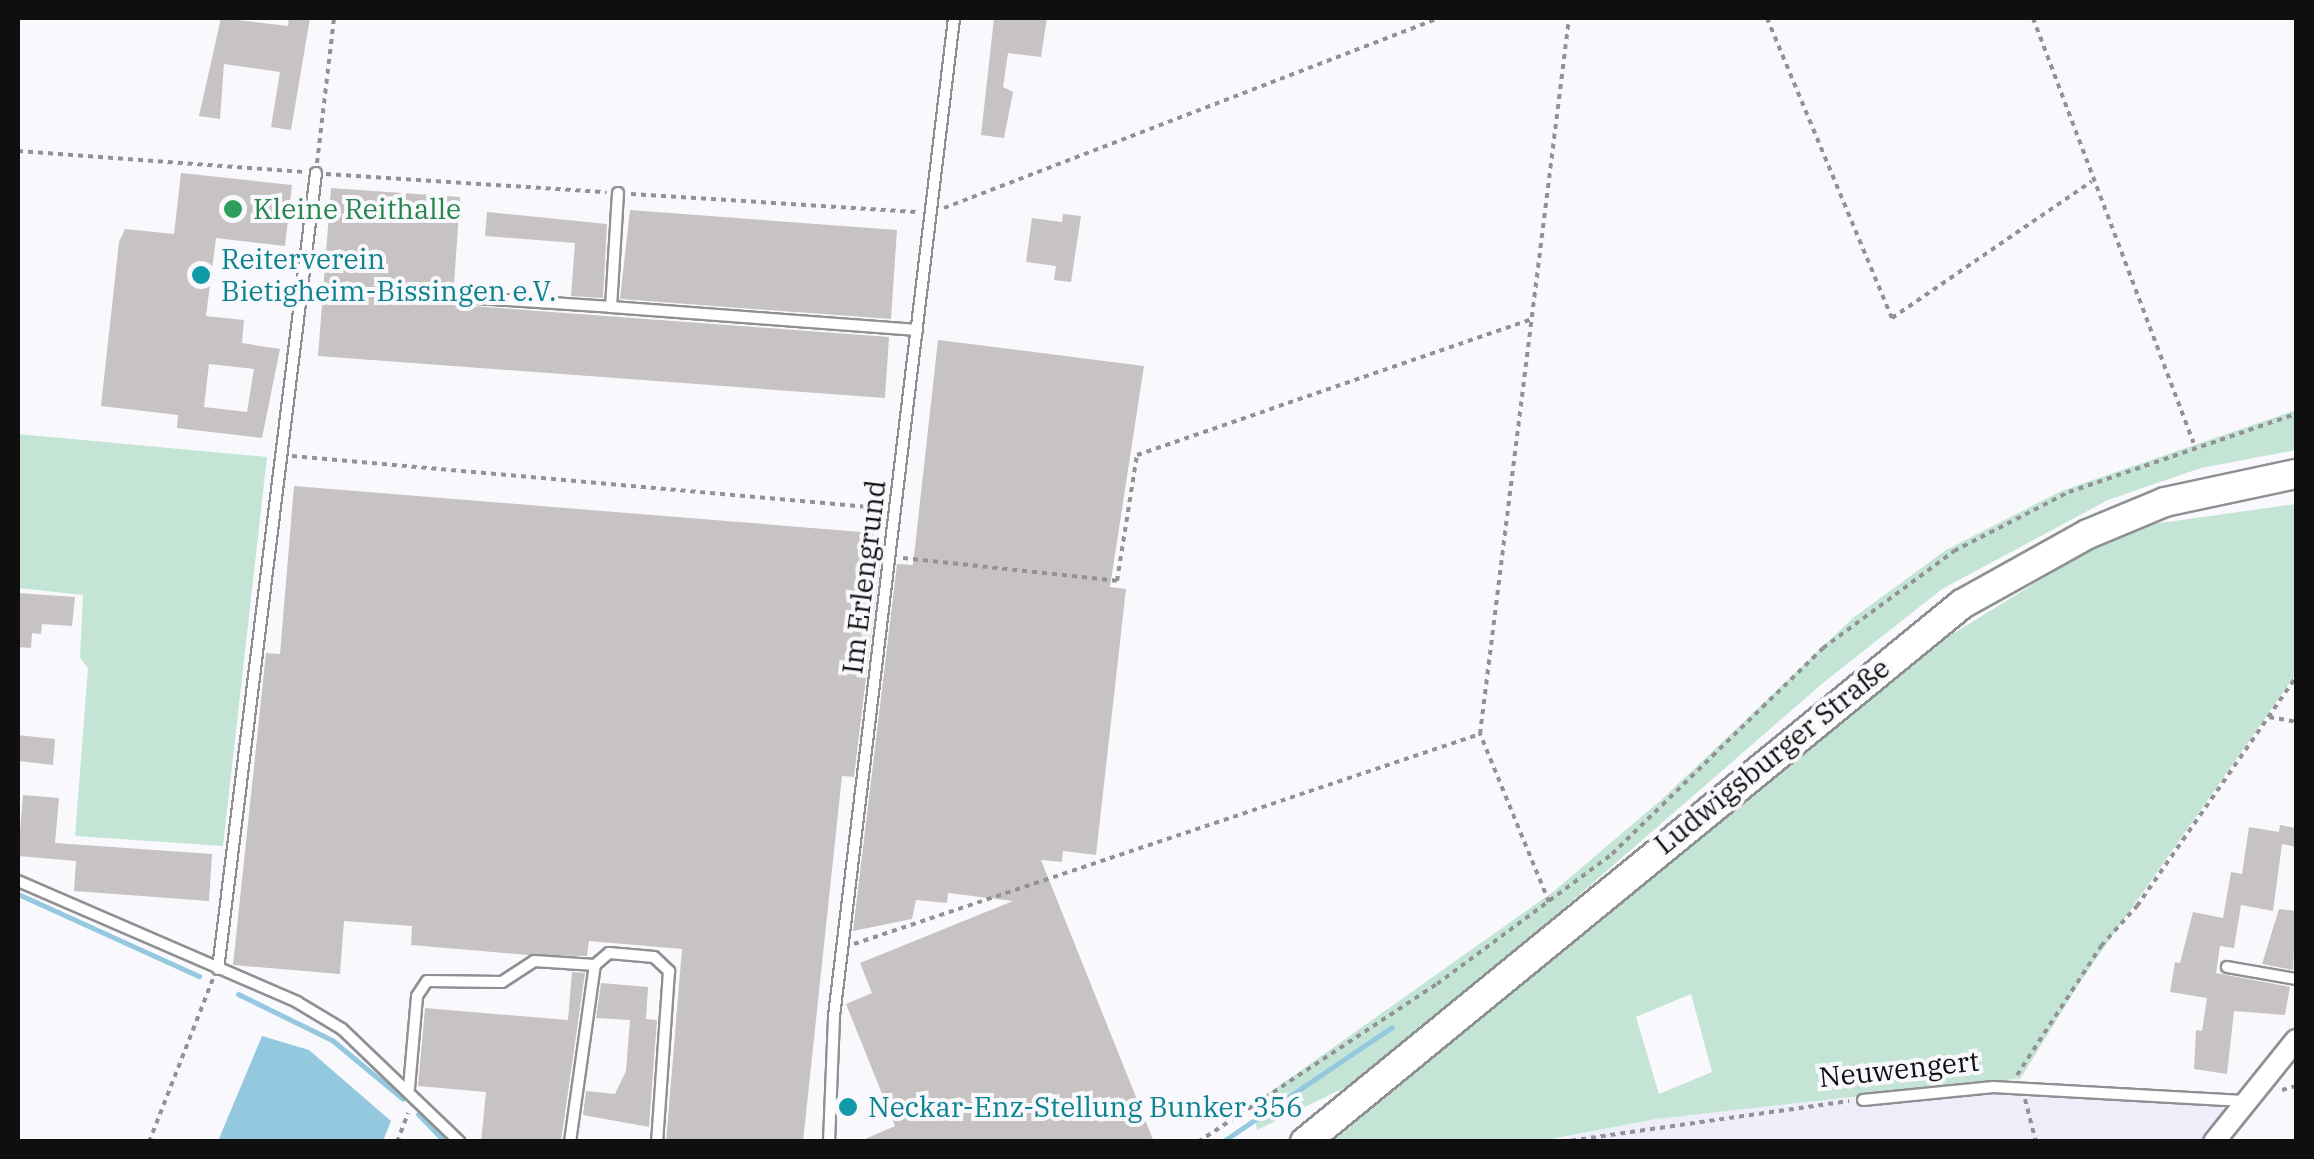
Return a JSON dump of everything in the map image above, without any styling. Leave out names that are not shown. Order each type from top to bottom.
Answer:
[{"type":"main road","name":"Ludwigsburger Straße","points":[[1305,1142],[1962,604],[2088,534],[2165,502],[2296,474]]},
{"type":"street","points":[[2214,1142],[2244,1101],[2295,1046]]},
{"type":"lane","name":"Im Erlengrund","points":[[829,1142],[828,1080],[842,948],[954,18]]},
{"type":"lane","points":[[218,968],[316,174]]},
{"type":"lane","points":[[611,308],[618,193]]},
{"type":"lane","points":[[462,297],[916,330]]},
{"type":"lane","points":[[18,882],[218,968],[342,1028],[460,1142]]},
{"type":"lane","points":[[570,1142],[596,965],[609,953],[654,957],[668,971],[657,1142]]},
{"type":"lane","points":[[412,1092],[417,996],[427,980],[502,982],[534,961],[596,965]]},
{"type":"lane","points":[[2227,967],[2296,979]]},
{"type":"lane","name":"Neuwengert","points":[[1864,1100],[2011,1088],[2244,1101]]},
{"type":"path","points":[[18,151],[316,174],[334,18]]},
{"type":"path","points":[[931,213],[1439,18]]},
{"type":"path","points":[[1548,902],[1480,734],[1568,18]]},
{"type":"path","points":[[1767,18],[1892,318],[2092,181]]},
{"type":"path","points":[[2032,18],[2194,445]]},
{"type":"path","points":[[890,556],[1117,581],[1137,455],[1531,319]]},
{"type":"path","points":[[1198,1142],[1612,854],[1824,648],[1954,551],[2069,492],[2194,445],[2296,414]]},
{"type":"path","points":[[281,454],[895,509]]},
{"type":"path","points":[[2011,1088],[2046,1024],[2296,677]]},
{"type":"path","points":[[2269,718],[2296,722]]},
{"type":"path","points":[[842,948],[1480,734]]},
{"type":"path","points":[[148,1142],[218,968]]},
{"type":"path","points":[[2025,1090],[2036,1142]]},
{"type":"path","points":[[396,1142],[412,1092]]},
{"type":"path","name":"Neuwengert","points":[[1561,1142],[1864,1100]]},
{"type":"shaded area","points":[[2021,1078],[2013,1093],[2232,1106],[2203,1141],[1541,1142],[1656,1119]]},
{"type":"green space","points":[[2296,410],[2296,450],[2201,468],[2108,500],[1942,589],[1823,683],[1334,1108],[1344,1088],[1257,1130],[1252,1105],[1553,892],[1660,801],[1853,618],[1946,550],[2061,491]]},
{"type":"green space","points":[[18,434],[267,457],[223,846],[75,836],[88,668],[80,658],[83,595],[18,588]]},
{"type":"green space","points":[[2296,504],[2296,674],[2080,982],[2021,1078],[1656,1119],[1541,1141],[1332,1142],[1917,656],[2124,528]],"holes":[[[1691,994],[1712,1072],[1659,1094],[1636,1017]]]},
{"type":"water","points":[[262,1036],[309,1050],[391,1121],[383,1141],[218,1141]]},
{"type":"building","points":[[221,18],[288,26],[289,18],[310,18],[291,130],[271,127],[280,72],[224,64],[220,119],[199,116]]},
{"type":"building","points":[[994,18],[1047,18],[1041,57],[1008,53],[1003,87],[1013,92],[1004,138],[981,135]]},
{"type":"building","points":[[181,173],[292,185],[285,246],[216,238],[206,316],[244,320],[242,343],[280,349],[262,438],[177,428],[178,415],[101,406],[119,242],[125,229],[174,234]],"holes":[[[209,364],[254,369],[247,412],[204,407]]]},
{"type":"building","points":[[331,188],[460,197],[453,300],[458,305],[889,337],[885,398],[318,356]]},
{"type":"building","points":[[630,210],[897,230],[891,319],[620,299]]},
{"type":"building","points":[[487,212],[607,224],[603,298],[571,296],[575,243],[485,236]]},
{"type":"building","points":[[1063,214],[1081,216],[1071,282],[1054,280],[1056,266],[1026,262],[1032,218],[1062,222]]},
{"type":"building","points":[[938,340],[1144,366],[1110,587],[1126,589],[1096,855],[1063,851],[1062,862],[1041,860],[1154,1142],[858,1142],[895,1126],[846,1004],[872,993],[860,963],[1013,901],[948,893],[947,903],[916,900],[912,919],[853,931],[897,564],[913,565]]},
{"type":"building","points":[[294,486],[874,533],[872,561],[880,562],[854,777],[842,776],[803,1142],[666,1142],[682,949],[589,941],[587,956],[527,955],[411,945],[412,926],[344,921],[340,974],[233,965],[266,653],[280,654]]},
{"type":"building","points":[[18,593],[75,597],[72,626],[42,624],[41,634],[32,633],[31,648],[18,647]]},
{"type":"building","points":[[18,735],[55,739],[53,765],[18,761]]},
{"type":"building","points":[[23,795],[59,798],[55,843],[212,854],[209,901],[74,891],[76,861],[18,856]]},
{"type":"building","points":[[2280,825],[2296,828],[2296,847],[2282,844],[2273,911],[2241,905],[2234,948],[2220,946],[2216,973],[2290,987],[2285,1015],[2234,1011],[2227,1074],[2194,1069],[2196,1030],[2202,1031],[2207,998],[2170,992],[2175,962],[2180,963],[2193,912],[2223,918],[2231,872],[2242,874],[2249,827],[2279,832]]},
{"type":"building","points":[[2279,909],[2296,911],[2293,970],[2262,964]]},
{"type":"building","points":[[572,972],[585,973],[561,1142],[481,1142],[486,1092],[418,1086],[425,1008],[568,1020]]},
{"type":"building","points":[[601,983],[648,987],[646,1019],[657,1020],[649,1127],[583,1115],[586,1091],[615,1094],[626,1071],[630,1020],[596,1018]]},
{"type":"waterway","points":[[18,894],[199,976]]},
{"type":"waterway","points":[[238,994],[332,1040],[403,1099]]},
{"type":"waterway","points":[[1222,1142],[1392,1027]]},
{"type":"waterway","points":[[418,1114],[445,1142]]},
{"type":"place","name":"Kleine Reithalle","points":[[233,209]]},
{"type":"place","name":"Reiterverein Bietigheim-Bissingen e.V.","points":[[201,275]]},
{"type":"place","name":"Neckar-Enz-Stellung Bunker 356","points":[[848,1107]]}]
